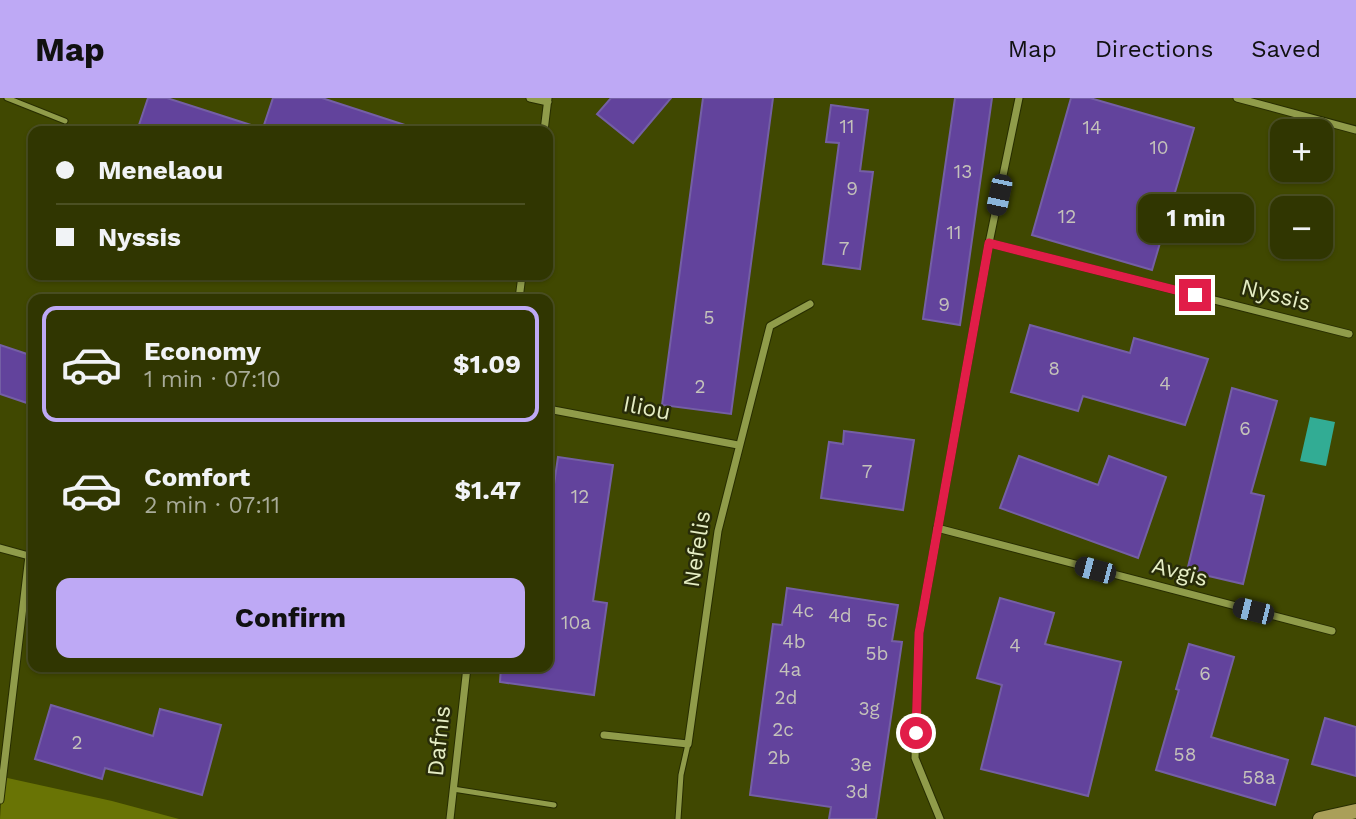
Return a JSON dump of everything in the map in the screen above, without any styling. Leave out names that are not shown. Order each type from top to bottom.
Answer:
[{"type":"street","points":[[530,98],[548,100],[545,126]]},
{"type":"street","points":[[940,819],[915,758],[919,633],[989,243],[1019,98]]},
{"type":"street","points":[[1237,98],[1356,130]]},
{"type":"street","name":"Nyssis","points":[[989,243],[1349,334]]},
{"type":"street","name":"Nefelis","points":[[688,744],[718,531],[770,326],[810,304]]},
{"type":"street","name":"Iliou","points":[[553,410],[738,445]]},
{"type":"street","name":"Avgis","points":[[937,528],[1332,631]]},
{"type":"street","points":[[0,548],[28,556]]},
{"type":"street","points":[[0,800],[28,564]]},
{"type":"street","name":"Dafnis","points":[[450,819],[466,672]]},
{"type":"street","points":[[604,735],[688,744]]},
{"type":"street","points":[[1320,819],[1356,811]]},
{"type":"lane","points":[[7,98],[65,121]]},
{"type":"lane","points":[[678,819],[681,775],[688,744]]},
{"type":"lane","points":[[453,789],[554,804]]},
{"type":"green space","points":[[3,777],[112,801],[179,819],[0,819]]},
{"type":"water","points":[[1310,417],[1335,422],[1326,466],[1300,461]]},
{"type":"building","points":[[148,98],[167,98],[254,126],[139,126]]},
{"type":"building","points":[[273,98],[322,98],[408,126],[264,126]]},
{"type":"building","points":[[611,98],[671,98],[633,143],[597,114]]},
{"type":"building","points":[[703,98],[773,98],[731,414],[662,405]]},
{"type":"building","points":[[955,98],[992,98],[960,325],[923,319]]},
{"type":"building","points":[[1071,98],[1090,98],[1194,128],[1152,270],[1032,235]]},
{"type":"building","points":[[831,105],[868,110],[860,171],[873,172],[860,269],[823,264],[839,143],[826,142]]},
{"type":"building","points":[[1030,325],[1130,353],[1134,338],[1208,359],[1185,425],[1083,396],[1078,411],[1011,392]]},
{"type":"building","points":[[0,345],[28,354],[28,403],[0,394]]},
{"type":"building","points":[[1232,388],[1277,401],[1251,493],[1264,496],[1243,584],[1187,571]]},
{"type":"building","points":[[844,431],[914,440],[903,510],[821,498],[829,442],[843,444]]},
{"type":"building","points":[[1019,456],[1098,485],[1109,456],[1166,477],[1138,558],[1000,508]]},
{"type":"building","points":[[558,457],[613,465],[593,601],[607,603],[594,695],[500,682],[501,672],[553,672],[553,492]]},
{"type":"building","points":[[787,588],[898,605],[892,641],[902,642],[876,819],[829,819],[831,807],[750,795],[773,624],[782,625]]},
{"type":"building","points":[[1000,598],[1054,613],[1045,644],[1121,662],[1088,796],[981,769],[1002,685],[977,678]]},
{"type":"building","points":[[1189,644],[1234,657],[1211,737],[1288,760],[1275,805],[1156,770]]},
{"type":"building","points":[[51,705],[153,736],[160,709],[221,725],[202,795],[105,768],[102,779],[35,759]]},
{"type":"building","points":[[1325,718],[1356,727],[1356,776],[1312,764]]},
{"type":"route","points":[[916,733],[919,633],[989,243],[1195,295]]}]
